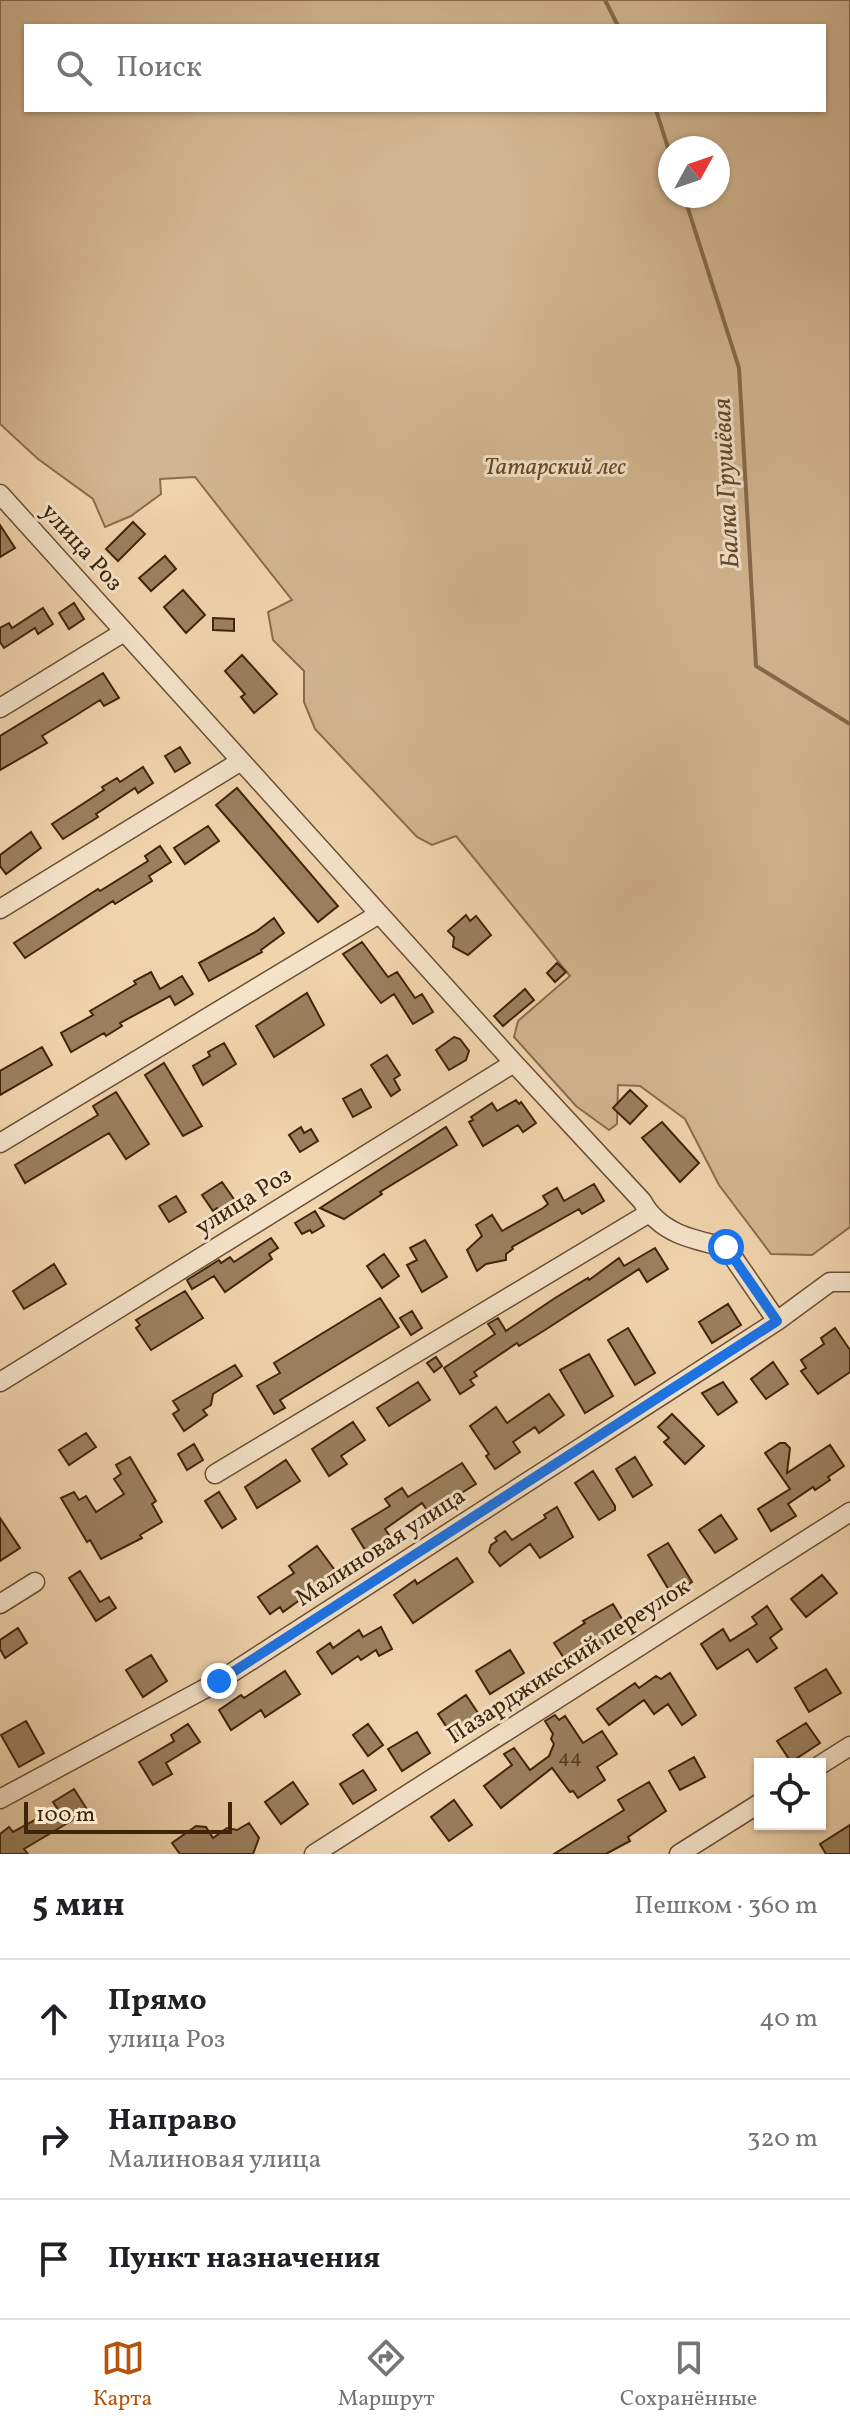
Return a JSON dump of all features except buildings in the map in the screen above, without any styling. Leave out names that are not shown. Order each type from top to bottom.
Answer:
[{"type":"street","name":"улица Роз","points":[[0,496],[642,1201],[649,1213],[686,1239],[726,1247],[777,1321]]},
{"type":"street","points":[[0,708],[124,632]]},
{"type":"street","points":[[0,909],[241,761]]},
{"type":"street","points":[[0,1143],[379,914]]},
{"type":"street","name":"улица Роз","points":[[0,1382],[514,1063]]},
{"type":"street","points":[[215,1474],[649,1213]]},
{"type":"street","points":[[777,1321],[830,1282],[850,1282]]},
{"type":"street","name":"Малиновая улица","points":[[0,1799],[219,1681],[777,1321]]},
{"type":"street","name":"Пазарджикский переулок","points":[[314,1854],[850,1512]]},
{"type":"street","points":[[0,1604],[35,1582]]},
{"type":"street","points":[[826,1761],[850,1746]]},
{"type":"street","points":[[679,1854],[754,1807]]},
{"type":"green space","name":"Татарский лес","points":[[0,0],[850,0],[850,1227],[812,1255],[771,1254],[719,1185],[685,1119],[640,1086],[618,1085],[617,1124],[609,1130],[576,1106],[514,1037],[518,1021],[570,976],[456,836],[432,845],[417,837],[315,729],[304,702],[304,671],[273,640],[268,612],[292,600],[195,477],[160,479],[161,494],[131,516],[105,527],[93,499],[38,459],[0,424]]},
{"type":"waterway","name":"Балка Грушёвая","points":[[605,0],[617,24]]},
{"type":"waterway","name":"Балка Грушёвая","points":[[657,112],[664,136]]},
{"type":"waterway","name":"Балка Грушёвая","points":[[688,208],[739,368],[756,666],[850,724]]},
{"type":"route","points":[[219,1681],[777,1321],[726,1247]]}]
